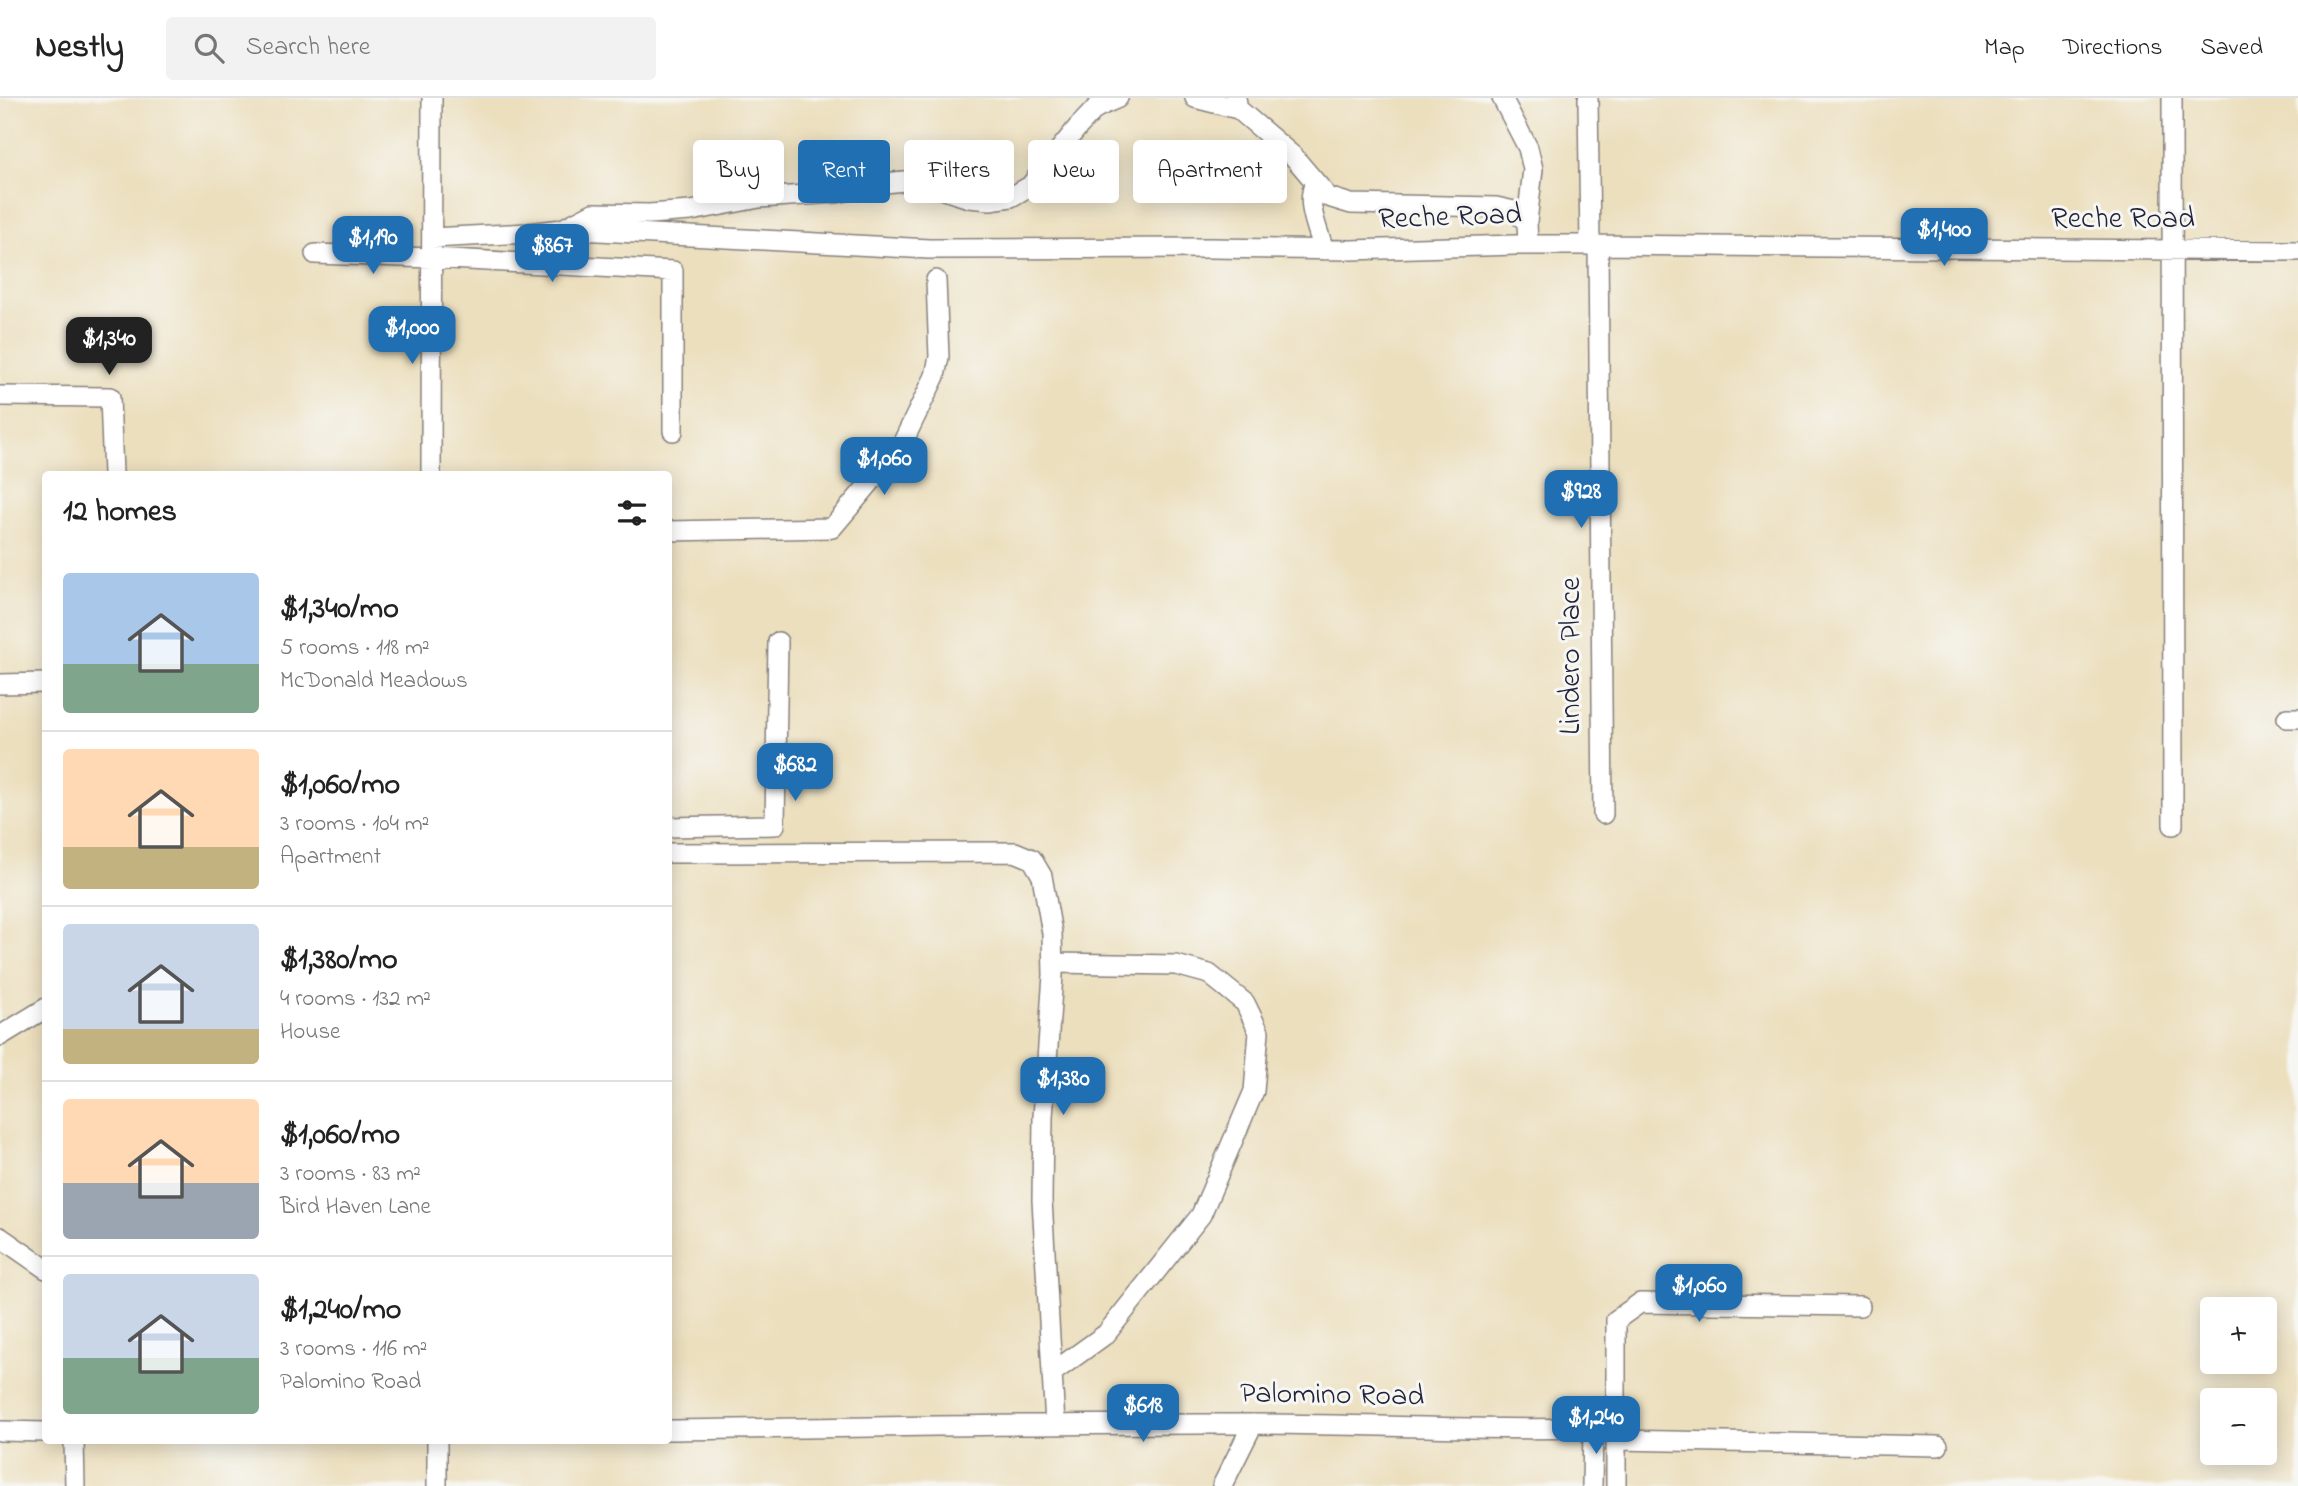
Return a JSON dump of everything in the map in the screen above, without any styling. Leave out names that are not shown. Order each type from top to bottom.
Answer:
[{"type":"street","points":[[431,471],[432,98]]},
{"type":"street","points":[[315,254],[432,248],[562,229],[593,213],[649,214],[691,211],[760,198],[837,192],[914,180],[969,198],[990,200],[1011,197],[1030,187],[1096,108],[1118,98]]},
{"type":"street","points":[[1195,98],[1237,103],[1306,170],[1328,197],[1351,204],[1496,207],[1514,211],[1527,222]]},
{"type":"street","points":[[1502,98],[1528,148],[1533,169],[1527,222],[1528,245]]},
{"type":"street","name":"Lindero Place","points":[[1588,98],[1594,245],[1603,814]]},
{"type":"street","points":[[2172,98],[2172,825]]},
{"type":"street","points":[[1314,183],[1310,202],[1324,250]]},
{"type":"street","name":"Reche Road","points":[[562,229],[929,249],[1324,250],[1594,245],[2298,251]]},
{"type":"street","points":[[432,248],[673,271],[673,431]]},
{"type":"street","points":[[672,531],[832,528],[901,446],[934,376],[939,358],[936,280]]},
{"type":"street","points":[[0,396],[110,397],[113,471]]},
{"type":"street","points":[[672,827],[775,825],[778,642]]},
{"type":"street","points":[[0,684],[42,683]]},
{"type":"street","points":[[672,853],[1014,852],[1032,859],[1042,876],[1052,933],[1053,963],[1043,1117],[1042,1200],[1055,1423]]},
{"type":"street","points":[[1052,1373],[1106,1334],[1201,1215],[1254,1091],[1259,1032],[1245,1003],[1209,974],[1176,965],[1053,963]]},
{"type":"street","points":[[2,1032],[42,1010]]},
{"type":"street","points":[[0,1237],[42,1266]]},
{"type":"street","points":[[1616,1486],[1616,1321],[1640,1303],[1860,1306]]},
{"type":"street","name":"Palomino Road","points":[[672,1430],[1055,1423],[1253,1423],[1593,1428],[1616,1433],[1938,1446]]},
{"type":"street","points":[[1222,1486],[1253,1423]]},
{"type":"street","points":[[1592,1486],[1593,1428]]},
{"type":"street","points":[[0,1431],[42,1432]]},
{"type":"street","points":[[74,1444],[75,1486]]},
{"type":"street","points":[[437,1444],[437,1486]]}]
